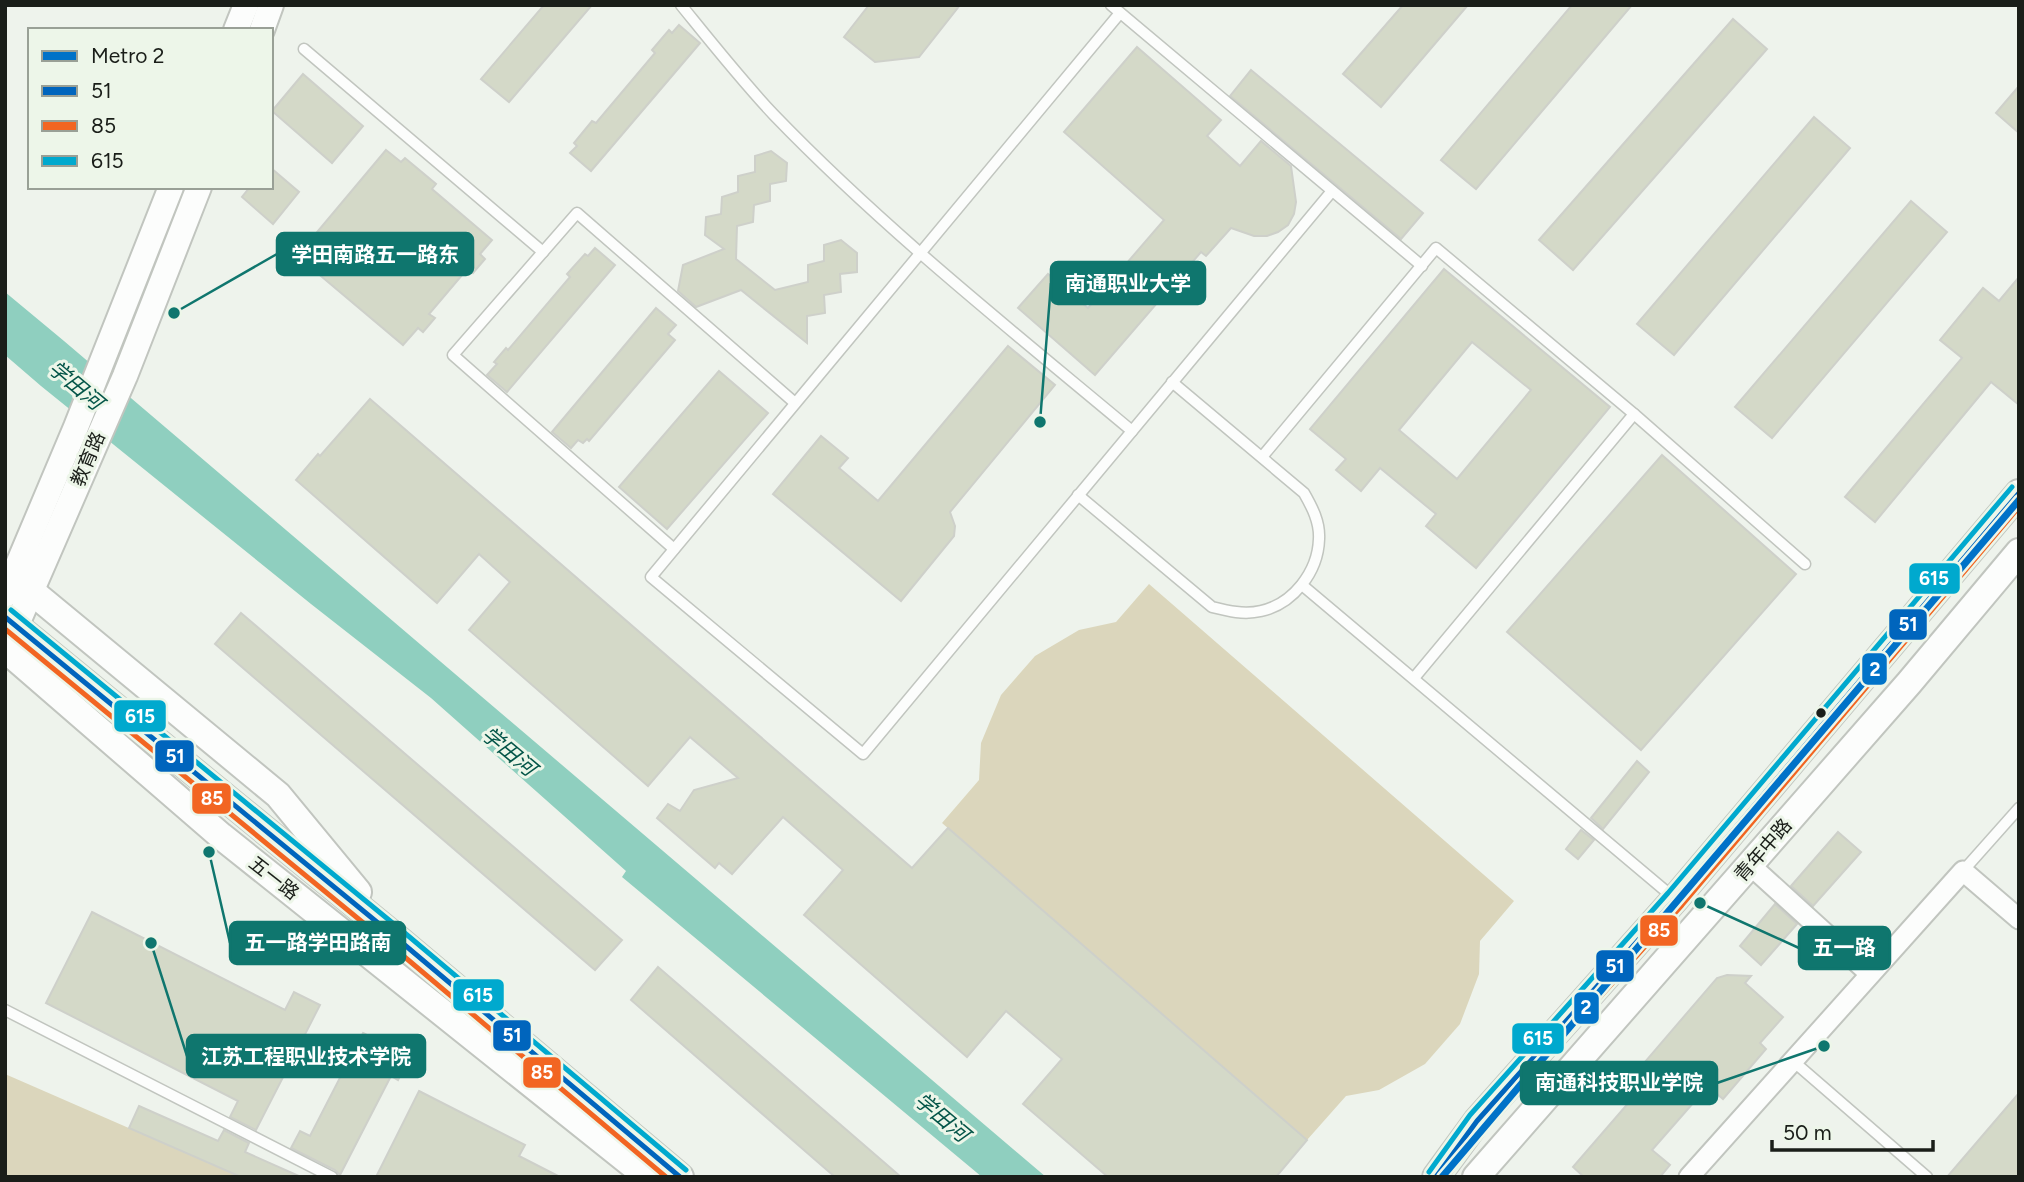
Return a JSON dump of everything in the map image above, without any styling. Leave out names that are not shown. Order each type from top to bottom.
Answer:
[{"type":"main road","name":"青年中路","points":[[1436,1177],[1477,1121],[1675,899],[2019,493]]},
{"type":"main road","name":"青年中路","points":[[1476,1177],[1909,682],[2019,552]]},
{"type":"main road","points":[[18,593],[278,795],[400,942]]},
{"type":"main road","name":"五一路","points":[[8,639],[400,942],[680,1177]]},
{"type":"main road","name":"五一路","points":[[8,639],[221,836],[648,1177]]},
{"type":"street","points":[[237,28],[246,5]]},
{"type":"street","points":[[263,28],[271,5]]},
{"type":"street","name":"教育路","points":[[8,639],[18,593],[85,436],[103,356],[170,189]]},
{"type":"street","name":"教育路","points":[[85,436],[125,376],[198,189]]},
{"type":"street","points":[[1750,865],[1870,974]]},
{"type":"street","points":[[1689,1177],[1963,871],[2019,919]]},
{"type":"lane","points":[[681,5],[772,113],[844,184],[920,253],[1132,431]]},
{"type":"lane","points":[[1111,5],[1422,266]]},
{"type":"lane","points":[[1121,13],[651,577],[863,754],[1332,191]]},
{"type":"lane","points":[[304,49],[543,252]]},
{"type":"lane","points":[[674,549],[453,355],[577,212],[795,403]]},
{"type":"lane","points":[[1262,457],[1436,248],[1634,414],[1805,564]]},
{"type":"lane","points":[[1078,495],[1212,607],[1236,613],[1261,611],[1284,601],[1302,585],[1315,563],[1319,539],[1316,514],[1304,493],[1172,382]]},
{"type":"lane","points":[[1414,678],[1634,414]]},
{"type":"lane","points":[[1302,585],[1675,899]]},
{"type":"lane","points":[[1963,871],[2019,808]]},
{"type":"lane","points":[[5,1010],[332,1177]]},
{"type":"lane","points":[[1793,1061],[1927,1177]]},
{"type":"shaded area","points":[[1149,584],[1514,901],[1480,941],[1479,974],[1460,1024],[1425,1064],[1379,1090],[1346,1096],[1307,1140],[942,823],[979,780],[981,743],[1001,695],[1035,656],[1079,630],[1116,622]]},
{"type":"shaded area","points":[[5,1074],[241,1177],[5,1177]]},
{"type":"water","name":"学田河","points":[[5,292],[1046,1177],[982,1177],[622,877],[626,871],[431,698],[41,386],[5,355]]},
{"type":"building","points":[[544,5],[592,5],[509,102],[481,79]]},
{"type":"building","points":[[869,5],[960,5],[919,57],[875,62],[844,37]]},
{"type":"building","points":[[1403,5],[1468,5],[1381,107],[1343,74]]},
{"type":"building","points":[[1572,5],[1632,5],[1476,189],[1441,160]]},
{"type":"building","points":[[1733,19],[1767,49],[1573,270],[1539,240]]},
{"type":"building","points":[[679,25],[700,43],[591,171],[570,153],[577,146],[574,143],[592,121],[596,123],[655,53],[652,50],[669,30],[672,33]]},
{"type":"building","points":[[1137,47],[1221,120],[1207,136],[1240,166],[1261,141],[1291,166],[1296,202],[1288,225],[1278,232],[1267,236],[1254,236],[1231,228],[1206,256],[1201,252],[1095,375],[1018,308],[1048,274],[1088,308],[1164,220],[1064,132]]},
{"type":"building","points":[[1251,70],[1423,213],[1401,239],[1230,96]]},
{"type":"building","points":[[303,74],[363,126],[332,163],[273,110]]},
{"type":"building","points":[[2019,86],[2019,133],[1996,113]]},
{"type":"building","points":[[1814,117],[1850,148],[1674,355],[1637,324]]},
{"type":"building","points":[[386,150],[401,162],[405,158],[436,184],[432,189],[492,240],[480,254],[485,259],[473,273],[468,268],[429,314],[435,318],[423,332],[418,328],[403,345],[297,256]]},
{"type":"building","points":[[771,151],[787,163],[786,181],[770,184],[770,201],[754,205],[753,222],[737,226],[736,259],[775,290],[808,282],[808,265],[824,261],[824,245],[841,240],[857,253],[857,272],[840,274],[841,292],[824,295],[825,313],[807,316],[807,343],[741,290],[696,307],[678,291],[683,265],[724,249],[705,235],[706,217],[721,214],[722,197],[738,192],[738,176],[755,172],[755,156]]},
{"type":"building","points":[[273,170],[299,192],[273,224],[242,197],[248,189],[273,189]]},
{"type":"building","points":[[1911,201],[1947,232],[1772,438],[1735,407]]},
{"type":"building","points":[[595,248],[615,265],[507,392],[487,375],[497,364],[494,362],[506,348],[508,350],[570,277],[567,274],[585,254],[588,256]]},
{"type":"building","points":[[1444,269],[1610,407],[1476,568],[1426,526],[1436,514],[1380,468],[1361,491],[1336,470],[1346,459],[1310,429]],"holes":[[[1472,342],[1531,390],[1457,479],[1399,430]]]},
{"type":"building","points":[[2019,277],[2019,405],[1991,382],[1875,522],[1845,497],[1962,358],[1940,340],[1983,288],[1999,301]]},
{"type":"building","points":[[656,308],[676,325],[668,334],[675,340],[589,441],[587,439],[583,443],[578,440],[571,448],[552,432]]},
{"type":"building","points":[[1008,346],[1055,385],[950,512],[955,526],[954,536],[901,601],[773,494],[821,436],[848,458],[839,468],[878,501]]},
{"type":"building","points":[[719,371],[768,413],[667,529],[619,487]]},
{"type":"building","points":[[370,399],[912,868],[948,828],[1307,1140],[1276,1177],[1108,1177],[1023,1104],[1062,1059],[1006,1011],[967,1057],[804,915],[843,870],[783,817],[732,874],[719,863],[715,868],[657,818],[668,804],[680,811],[694,790],[738,778],[690,737],[648,786],[469,630],[510,582],[479,554],[437,603],[296,480]]},
{"type":"building","points":[[1662,455],[1796,574],[1641,750],[1507,632]]},
{"type":"building","points":[[241,613],[622,940],[595,970],[215,644]]},
{"type":"building","points":[[1637,761],[1649,772],[1603,829],[1591,818]]},
{"type":"building","points":[[1581,830],[1594,840],[1578,859],[1566,849]]},
{"type":"building","points":[[1838,832],[1861,852],[1813,906],[1791,886]]},
{"type":"building","points":[[1775,904],[1797,924],[1761,965],[1740,946]]},
{"type":"building","points":[[92,912],[285,1010],[294,992],[320,1005],[256,1130],[230,1117],[238,1101],[46,1003]]},
{"type":"building","points":[[658,967],[901,1177],[835,1177],[631,1000]]},
{"type":"building","points":[[1727,975],[1751,976],[1745,983],[1783,1017],[1760,1043],[1766,1049],[1723,1099],[1708,1086],[1652,1150],[1670,1165],[1660,1177],[1584,1177],[1573,1167],[1631,1100],[1620,1091],[1717,978]]},
{"type":"building","points":[[363,1033],[410,1057],[398,1080],[391,1076],[340,1175],[291,1148],[300,1131],[310,1136]]},
{"type":"building","points":[[419,1091],[525,1145],[519,1156],[560,1177],[376,1177]]},
{"type":"building","points":[[2019,1093],[2019,1177],[1947,1177]]},
{"type":"building","points":[[139,1106],[218,1141],[224,1130],[249,1143],[245,1152],[301,1177],[241,1177],[129,1128]]},
{"type":"metro line","name":"2","points":[[1442,1177],[2019,500]]},
{"type":"transit line","name":"615","points":[[1429,1172],[1470,1115],[1668,893],[2012,487]]},
{"type":"transit line","name":"51","points":[[1436,1177],[1477,1121],[1675,899],[2019,493]]},
{"type":"transit line","name":"85","points":[[1447,1177],[1484,1127],[1682,905],[2019,507]]},
{"type":"transit line","name":"615","points":[[11,610],[406,934],[686,1170]]},
{"type":"transit line","name":"51","points":[[5,617],[400,941],[680,1177]]},
{"type":"transit line","name":"85","points":[[5,629],[394,948],[666,1177]]},
{"type":"place","name":"学田南路五一路东","points":[[174,313]]},
{"type":"place","name":"南通职业大学","points":[[1040,422]]},
{"type":"place","name":"五一路学田路南","points":[[209,852]]},
{"type":"place","name":"五一路","points":[[1700,903]]},
{"type":"place","name":"江苏工程职业技术学院","points":[[151,943]]},
{"type":"place","name":"南通科技职业学院","points":[[1824,1046]]}]
